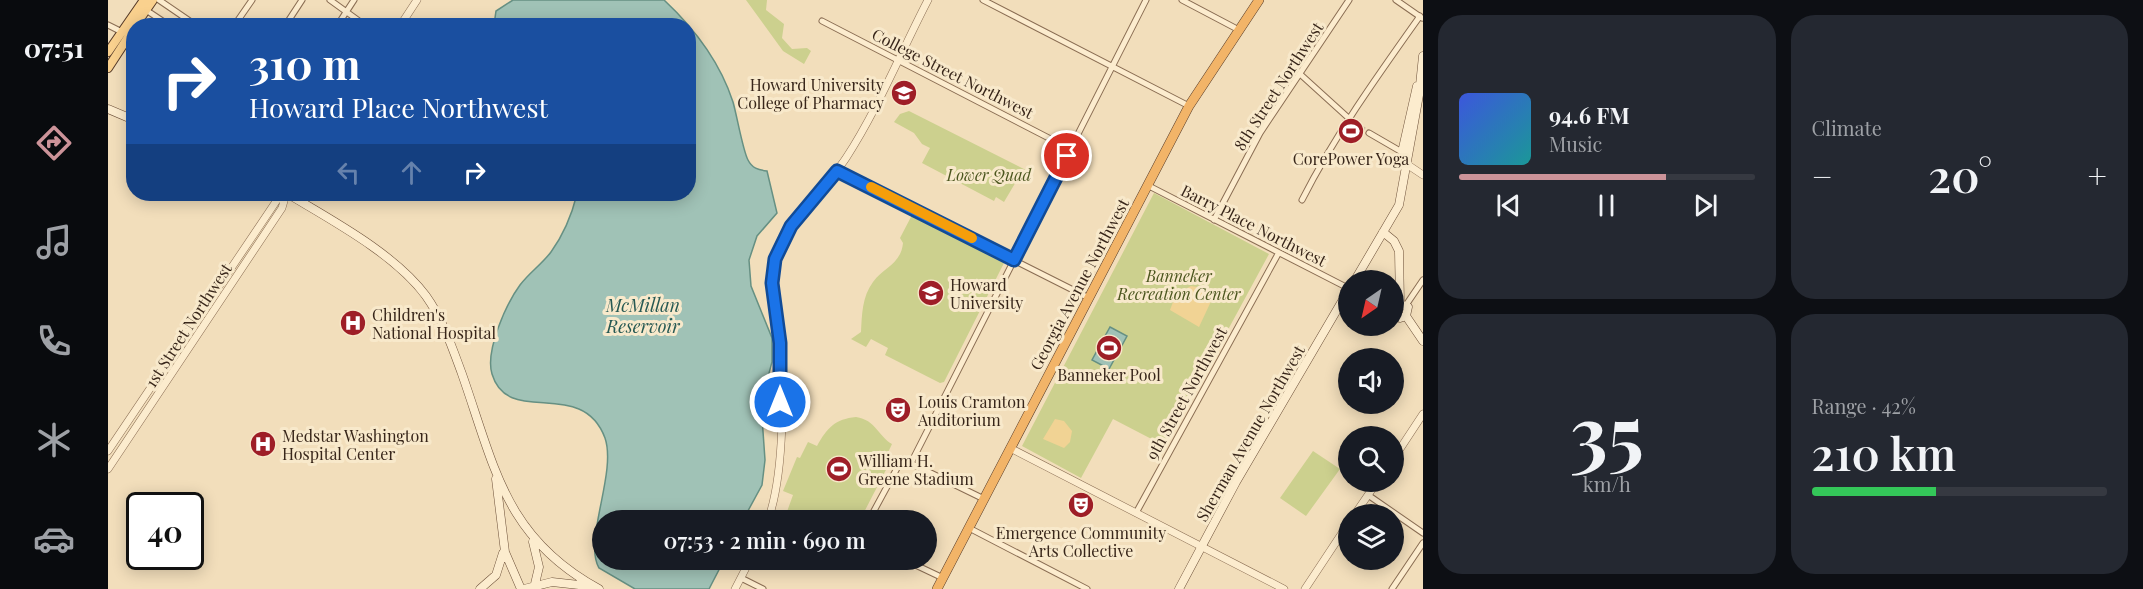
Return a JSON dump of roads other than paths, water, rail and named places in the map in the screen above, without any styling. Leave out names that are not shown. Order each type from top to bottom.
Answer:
[{"type":"highway","name":"Georgia Avenue Northwest","points":[[937,589],[1189,106],[1259,0]]},
{"type":"main road","points":[[136,18],[144,0]]},
{"type":"main road","points":[[140,18],[153,0]]},
{"type":"main road","points":[[108,52],[126,34]]},
{"type":"main road","points":[[108,68],[126,37]]},
{"type":"main road","points":[[1361,270],[1399,205],[1406,159],[1403,148],[1421,78],[1423,56]]},
{"type":"main road","points":[[108,109],[126,117]]},
{"type":"main road","points":[[298,201],[391,261],[424,293],[449,338],[494,466],[515,514],[531,538],[565,569],[599,589]]},
{"type":"main road","points":[[1383,232],[1392,238],[1398,248],[1400,270]]},
{"type":"main road","points":[[1404,305],[1409,311],[1406,316],[1423,341]]},
{"type":"main road","name":"Sherman Avenue Northwest","points":[[1179,589],[1242,471],[1338,307]]},
{"type":"main road","points":[[480,589],[500,568],[503,543],[494,466]]},
{"type":"main road","points":[[531,538],[539,563],[534,587]]},
{"type":"main road","points":[[503,543],[520,587],[564,582],[599,589]]},
{"type":"street","points":[[159,0],[185,18]]},
{"type":"street","points":[[240,18],[252,0]]},
{"type":"street","points":[[290,18],[302,0]]},
{"type":"street","points":[[330,0],[355,18]]},
{"type":"street","points":[[342,18],[354,0]]},
{"type":"street","points":[[405,18],[417,0]]},
{"type":"street","points":[[771,510],[776,493],[780,459],[780,343],[772,291],[774,267],[788,230],[837,171],[854,144],[928,0]]},
{"type":"street","points":[[983,0],[1189,106]]},
{"type":"street","points":[[911,463],[1146,0]]},
{"type":"street","points":[[1182,0],[1239,30]]},
{"type":"street","name":"8th Street Northwest","points":[[1214,220],[1260,133],[1350,0]]},
{"type":"street","points":[[1302,200],[1310,182],[1422,17],[1396,0]]},
{"type":"street","points":[[146,10],[158,18]]},
{"type":"street","name":"College Street Northwest","points":[[822,21],[1070,149]]},
{"type":"street","points":[[108,25],[126,29]]},
{"type":"street","points":[[1300,74],[1352,121]]},
{"type":"street","points":[[1369,133],[1406,159],[1423,175]]},
{"type":"street","points":[[837,171],[1089,298]]},
{"type":"street","name":"Barry Place Northwest","points":[[1148,185],[1338,285]]},
{"type":"street","name":"1st Street Northwest","points":[[108,451],[271,209],[280,201]]},
{"type":"street","name":"1st Street Northwest","points":[[108,469],[284,201]]},
{"type":"street","name":"9th Street Northwest","points":[[1136,513],[1278,254]]},
{"type":"street","points":[[1404,303],[1423,280]]},
{"type":"street","points":[[1404,443],[1423,414]]},
{"type":"street","points":[[1010,448],[1284,589]]},
{"type":"street","points":[[874,510],[900,460],[911,463],[984,499]]},
{"type":"street","points":[[1362,504],[1370,492]]},
{"type":"street","points":[[1368,495],[1423,533]]},
{"type":"street","points":[[969,528],[1087,589]]},
{"type":"street","points":[[1305,589],[1338,539]]},
{"type":"street","points":[[1392,589],[1423,543]]},
{"type":"street","points":[[735,589],[745,570]]},
{"type":"street","points":[[926,570],[943,578]]},
{"type":"street","points":[[741,578],[763,589]]},
{"type":"water","name":"McMillan Reservoir","points":[[513,0],[664,0],[682,18],[495,18],[496,11]]},
{"type":"water","name":"McMillan Reservoir","points":[[696,34],[728,87],[748,160],[756,168],[767,171],[777,213],[757,236],[749,260],[751,286],[772,338],[772,362],[761,403],[765,460],[762,485],[748,510],[600,510],[608,453],[605,438],[594,420],[580,409],[529,402],[513,398],[501,390],[492,374],[491,364],[491,353],[498,328],[520,285],[556,245],[575,201],[696,201]]},
{"type":"water","name":"Banneker Pool","points":[[1110,327],[1127,336],[1109,369],[1092,360]]},
{"type":"water","name":"McMillan Reservoir","points":[[602,570],[719,570],[709,589],[635,589]]},
{"type":"tunnel","points":[[1354,123],[1369,133]]},
{"type":"place","name":"Howard University College of Pharmacy","points":[[904,93]]},
{"type":"place","name":"CorePower Yoga","points":[[1351,131]]},
{"type":"place","name":"Howard University","points":[[931,293]]},
{"type":"place","name":"Children's National Hospital","points":[[353,323]]},
{"type":"place","name":"Banneker Pool","points":[[1109,348]]},
{"type":"place","name":"Louis Cramton Auditorium","points":[[898,410]]},
{"type":"place","name":"Medstar Washington Hospital Center","points":[[263,444]]},
{"type":"place","name":"William H. Greene Stadium","points":[[839,469]]},
{"type":"place","name":"Emergence Community Arts Collective","points":[[1081,505]]},
{"type":"park label","name":"Lower Quad","points":[[989,174]]},
{"type":"park label","name":"Banneker Recreation Center","points":[[1179,284]]}]
